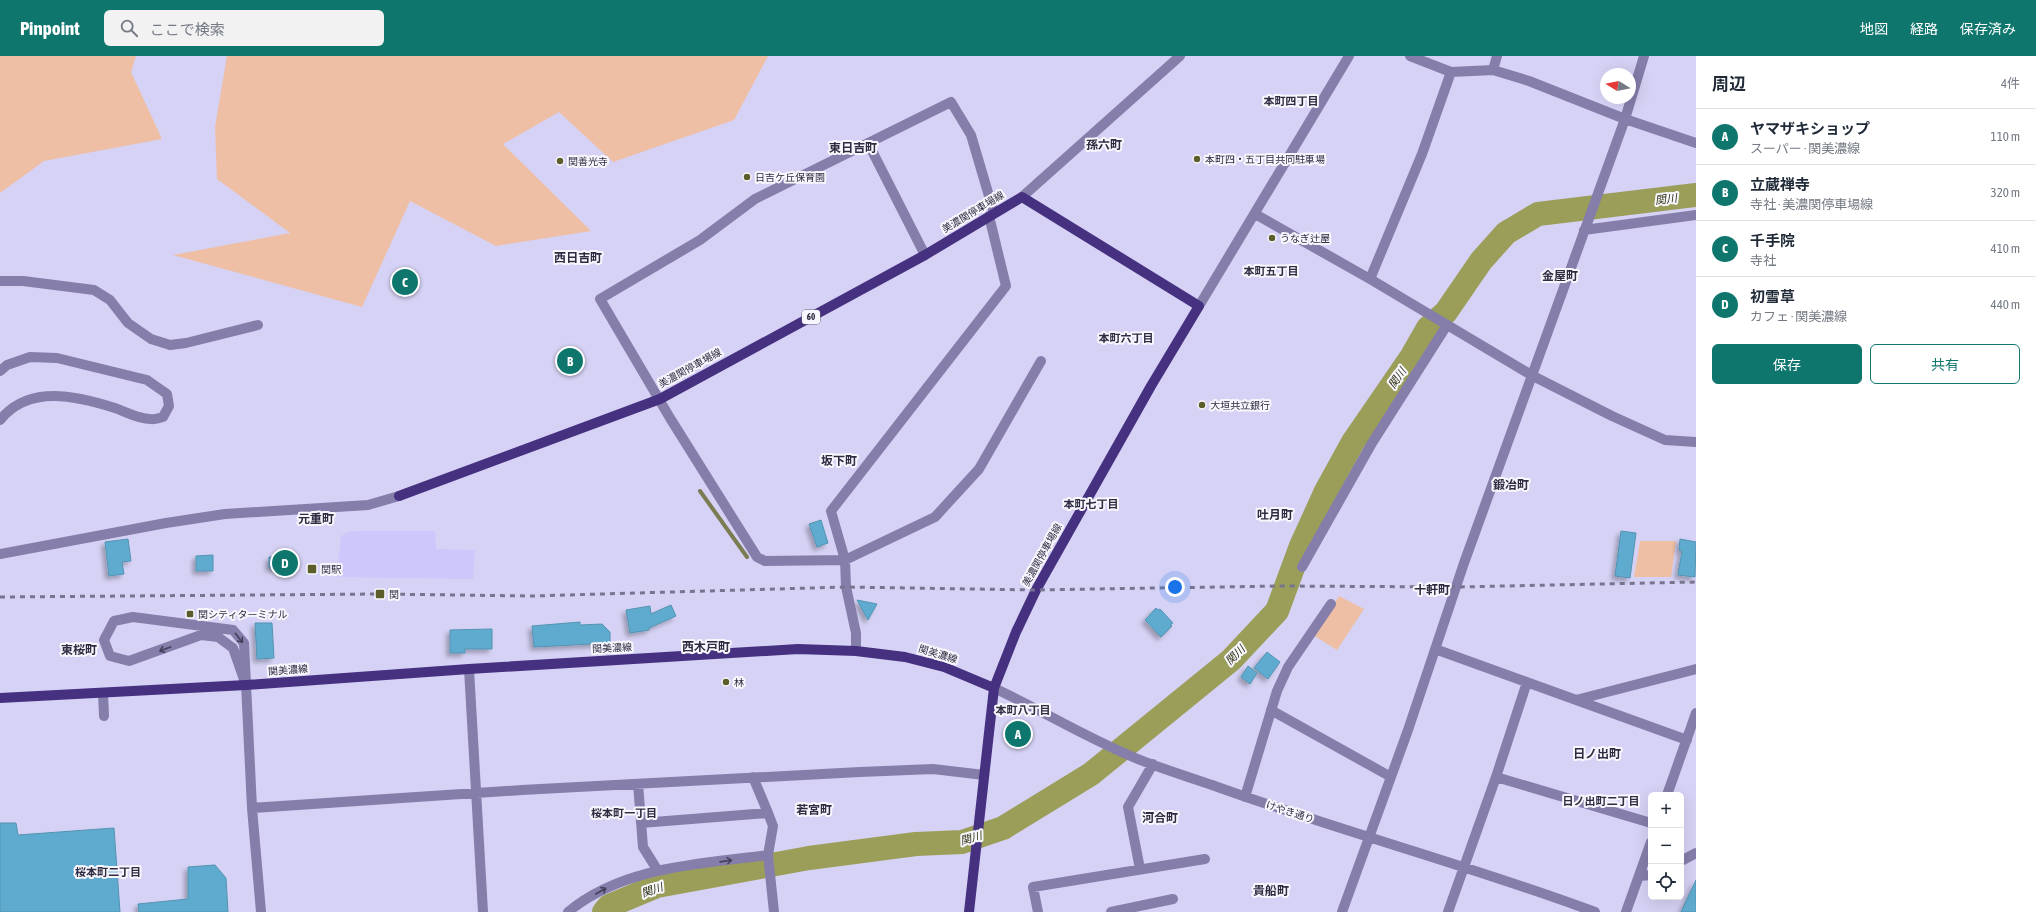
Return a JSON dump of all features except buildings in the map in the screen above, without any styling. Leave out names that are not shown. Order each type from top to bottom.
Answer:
[{"type":"main road","name":"美濃関停車場線","points":[[399,496],[660,399],[925,255],[1022,197]]},
{"type":"main road","points":[[1022,197],[1199,306]]},
{"type":"main road","name":"美濃関停車場線","points":[[994,688],[1016,632],[1036,590],[1151,386],[1199,306]]},
{"type":"main road","name":"関美濃線","points":[[0,698],[246,685],[469,669],[798,649],[856,651],[905,657],[944,667],[994,688]]},
{"type":"main road","points":[[969,912],[994,688]]},
{"type":"street","points":[[1022,197],[1180,56]]},
{"type":"street","points":[[1199,306],[1349,56]]},
{"type":"street","points":[[1410,56],[1451,72],[1493,70],[1529,81],[1625,119],[1696,142]]},
{"type":"street","points":[[1493,70],[1497,56]]},
{"type":"street","points":[[1342,912],[1625,119],[1644,56]]},
{"type":"street","points":[[1370,279],[1422,154],[1451,72]]},
{"type":"street","points":[[856,651],[856,633],[846,587],[845,560],[831,511],[1006,286],[992,214],[971,135],[951,102],[755,199],[700,240],[600,299],[756,557],[765,561],[845,560],[935,517],[979,469],[1040,361]]},
{"type":"street","points":[[868,143],[925,255]]},
{"type":"street","points":[[1255,214],[1370,279],[1428,316],[1533,376],[1612,416],[1665,440],[1696,442]]},
{"type":"street","points":[[1586,226],[1696,216]]},
{"type":"street","points":[[0,281],[23,281],[94,290],[110,300],[128,322],[151,339],[170,345],[186,343],[258,325]]},
{"type":"street","points":[[1302,567],[1372,443],[1446,325]]},
{"type":"street","points":[[0,371],[7,365],[30,357],[57,358],[147,380],[167,394],[169,406],[163,417],[150,419],[82,398],[48,396],[26,400],[5,413],[0,420]]},
{"type":"street","points":[[0,554],[166,523],[225,514],[368,505],[399,496]]},
{"type":"street","points":[[1245,797],[1277,691],[1288,667],[1331,604]]},
{"type":"street","points":[[246,685],[232,648],[218,637],[202,635],[129,661],[110,656],[104,640],[114,621],[133,617],[233,630],[244,643],[252,808],[260,912]]},
{"type":"street","points":[[1435,649],[1687,740]]},
{"type":"street","points":[[469,669],[483,912],[480,912]]},
{"type":"street","points":[[1576,700],[1696,669]]},
{"type":"street","points":[[1448,912],[1496,777],[1527,682]]},
{"type":"street","name":"けやき通り","points":[[994,688],[1035,707],[1101,743],[1134,757],[1245,797],[1464,866],[1595,912]]},
{"type":"street","points":[[103,693],[104,716]]},
{"type":"street","points":[[1271,710],[1391,777]]},
{"type":"street","points":[[1669,792],[1696,713]]},
{"type":"street","points":[[1140,869],[1128,807],[1153,764]]},
{"type":"street","points":[[252,808],[753,777],[933,769],[984,775]]},
{"type":"street","points":[[753,777],[773,826],[768,855],[774,912]]},
{"type":"street","points":[[1496,777],[1648,822]]},
{"type":"street","points":[[638,784],[643,847],[658,871]]},
{"type":"street","points":[[641,823],[768,813]]},
{"type":"street","points":[[1626,912],[1648,850]]},
{"type":"street","points":[[1684,859],[1696,853]]},
{"type":"street","points":[[568,912],[616,883],[658,871],[768,855]]},
{"type":"street","points":[[1038,912],[1033,887],[1205,859]]},
{"type":"street","points":[[1639,876],[1648,875]]},
{"type":"street","points":[[1111,912],[1173,899]]},
{"type":"shaded area","points":[[0,56],[136,56],[131,72],[162,139],[44,161],[0,193]]},
{"type":"shaded area","points":[[227,56],[768,56],[734,120],[613,162],[559,112],[503,144],[591,231],[496,246],[410,201],[362,307],[173,255],[290,233],[217,179],[215,127]]},
{"type":"shaded area","points":[[435,531],[436,549],[475,550],[473,579],[337,577],[341,536],[348,532]]},
{"type":"shaded area","points":[[1640,541],[1676,541],[1671,577],[1634,577]]},
{"type":"shaded area","points":[[1339,596],[1364,609],[1337,650],[1313,635]]},
{"type":"waterway","name":"関川","points":[[604,912],[609,906],[657,886],[809,858],[916,844],[962,842],[1003,828],[1091,774],[1231,660],[1277,611],[1301,546],[1326,491],[1353,442],[1412,356],[1428,328],[1446,312],[1481,261],[1506,233],[1538,214],[1696,195]]},
{"type":"waterway","points":[[700,491],[747,557]]},
{"type":"railway","points":[[0,597],[380,594],[532,596],[846,587],[1036,590],[1278,586],[1457,587],[1696,582]]},
{"type":"place","name":"本町四・五丁目共同駐車場","points":[[1197,159]]},
{"type":"place","name":"関善光寺","points":[[560,161]]},
{"type":"place","name":"日吉ケ丘保育園","points":[[747,177]]},
{"type":"place","name":"うなぎ辻屋","points":[[1272,238]]},
{"type":"place","name":"千手院","points":[[405,282]]},
{"type":"place","name":"立蔵禅寺","points":[[570,361]]},
{"type":"place","name":"大垣共立銀行","points":[[1202,405]]},
{"type":"place","name":"初雪草","points":[[285,563]]},
{"type":"place","name":"関駅","points":[[312,569]]},
{"type":"place","name":"関","points":[[380,594]]},
{"type":"place","name":"関シティターミナル","points":[[190,614]]},
{"type":"place","name":"林","points":[[726,682]]},
{"type":"place","name":"ヤマザキショップ","points":[[1018,734]]},
{"type":"district","name":"本町四丁目","points":[[1291,101]]},
{"type":"district","name":"孫六町","points":[[1104,145]]},
{"type":"district","name":"東日吉町","points":[[853,148]]},
{"type":"district","name":"西日吉町","points":[[578,258]]},
{"type":"district","name":"本町五丁目","points":[[1271,271]]},
{"type":"district","name":"金屋町","points":[[1560,276]]},
{"type":"district","name":"本町六丁目","points":[[1126,338]]},
{"type":"district","name":"坂下町","points":[[839,461]]},
{"type":"district","name":"鍛冶町","points":[[1511,485]]},
{"type":"district","name":"本町七丁目","points":[[1091,504]]},
{"type":"district","name":"吐月町","points":[[1275,515]]},
{"type":"district","name":"元重町","points":[[316,519]]},
{"type":"district","name":"十軒町","points":[[1432,590]]},
{"type":"district","name":"西木戸町","points":[[706,647]]},
{"type":"district","name":"東桜町","points":[[79,650]]},
{"type":"district","name":"本町八丁目","points":[[1023,710]]},
{"type":"district","name":"日ノ出町","points":[[1597,754]]},
{"type":"district","name":"日ノ出町二丁目","points":[[1601,801]]},
{"type":"district","name":"若宮町","points":[[814,810]]},
{"type":"district","name":"桜本町一丁目","points":[[624,813]]},
{"type":"district","name":"河合町","points":[[1160,818]]},
{"type":"district","name":"桜本町二丁目","points":[[108,872]]},
{"type":"district","name":"貴船町","points":[[1271,891]]}]
